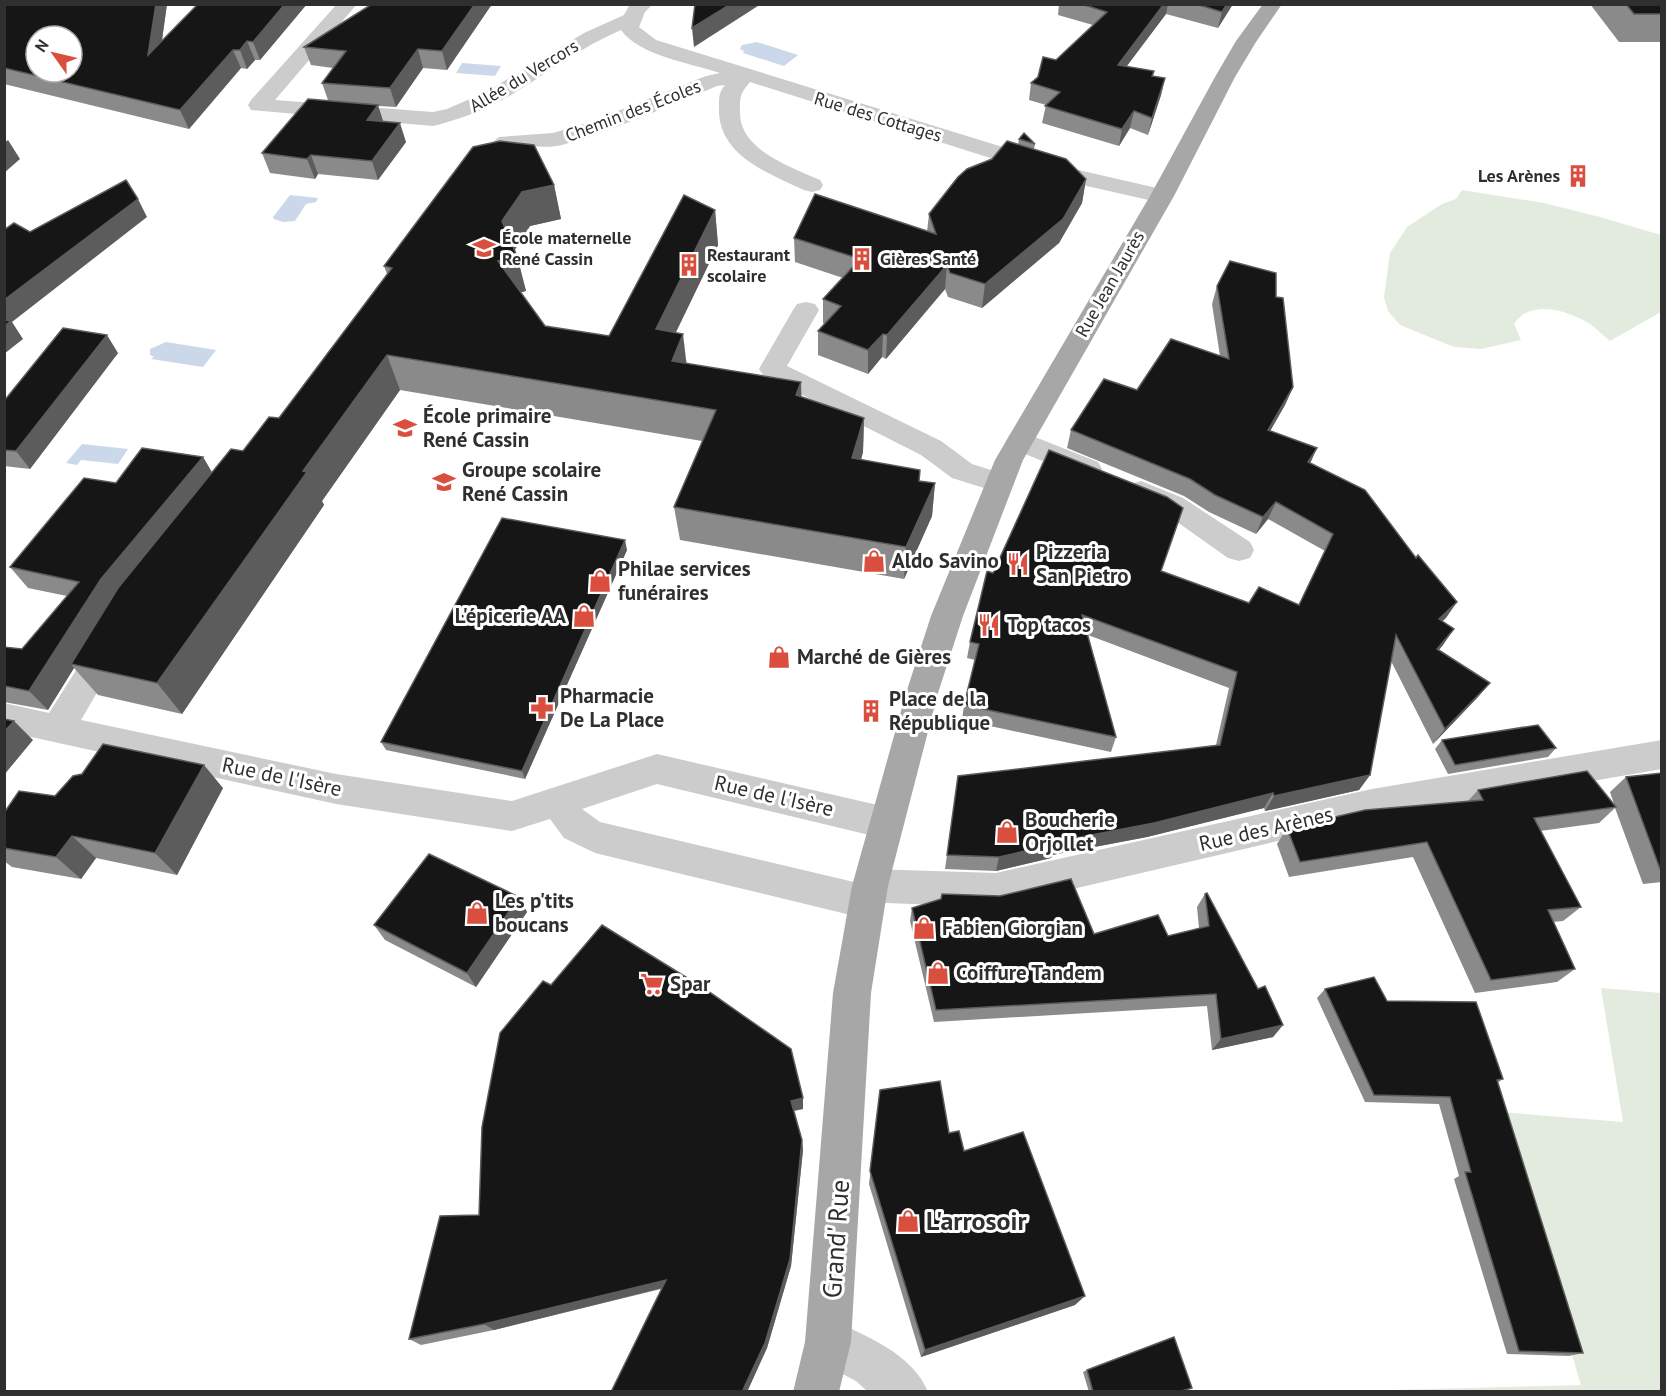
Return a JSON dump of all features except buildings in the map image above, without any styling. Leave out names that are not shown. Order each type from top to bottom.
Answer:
[{"type":"main road","name":"Rue Jean Jaurès","points":[[886,823],[922,693],[964,573],[1000,483],[1020,441],[1162,196],[1225,77],[1246,41],[1273,4]]},
{"type":"main road","name":"Grand' Rue","points":[[816,1392],[828,1342],[852,993],[869,894],[886,823]]},
{"type":"street","name":"Allée du Vercors","points":[[348,4],[260,105],[433,119],[459,114],[484,103],[587,38],[638,12]]},
{"type":"street","name":"Rue des Cottages","points":[[638,12],[629,27],[636,36],[649,44],[744,76],[1068,175],[1162,196]]},
{"type":"street","points":[[744,76],[730,92],[729,121],[736,136],[760,161],[812,185]]},
{"type":"street","name":"Chemin des Écoles","points":[[462,184],[476,165],[507,142],[555,140],[598,127],[713,80],[744,76]]},
{"type":"street","points":[[806,310],[772,369],[931,448],[962,471],[1000,483]]},
{"type":"street","points":[[1020,441],[1173,505],[1239,550]]},
{"type":"street","points":[[57,729],[124,620]]},
{"type":"street","name":"Rue de l'Isère","points":[[4,717],[336,789],[512,816],[657,769],[886,823]]},
{"type":"street","name":"Rue des Arènes","points":[[869,894],[996,890],[1372,804],[1662,754]]},
{"type":"street","points":[[559,800],[566,818],[578,829],[595,837],[869,894]]},
{"type":"street","points":[[828,1342],[872,1365],[905,1392]]},
{"type":"shaded area","points":[[1462,190],[1544,203],[1661,235],[1661,312],[1610,341],[1590,324],[1569,314],[1538,309],[1521,316],[1514,324],[1521,340],[1481,349],[1454,347],[1400,325],[1388,311],[1384,297],[1390,253],[1407,227],[1442,204],[1456,199]]},
{"type":"shaded area","points":[[1601,988],[1661,993],[1661,1391],[1318,1392],[1581,1385],[1500,1112],[1623,1122]]},
{"type":"water","points":[[757,42],[798,55],[784,66],[743,53],[744,51],[740,49],[742,45]]},
{"type":"water","points":[[462,63],[501,66],[495,76],[456,73]]},
{"type":"water","points":[[290,195],[318,198],[316,202],[306,204],[295,221],[283,222],[274,219],[273,217]]},
{"type":"water","points":[[166,342],[216,350],[203,367],[151,359],[154,357],[150,355],[150,349]]},
{"type":"water","points":[[82,444],[128,449],[118,464],[81,460],[77,465],[66,463]]},
{"type":"place","name":"Les Arènes","points":[[1578,176]]},
{"type":"place","name":"École maternelle René Cassin","points":[[484,248]]},
{"type":"place","name":"Gières Santé","points":[[862,259]]},
{"type":"place","name":"Restaurant scolaire","points":[[689,265]]},
{"type":"place","name":"École primaire René Cassin","points":[[405,428]]},
{"type":"place","name":"Groupe scolaire René Cassin","points":[[444,482]]},
{"type":"place","name":"Aldo Savino","points":[[874,561]]},
{"type":"place","name":"Pizzeria San Pietro","points":[[1018,564]]},
{"type":"place","name":"Philae services funéraires","points":[[600,581]]},
{"type":"place","name":"L'épicerie AA","points":[[584,616]]},
{"type":"place","name":"Top tacos","points":[[989,625]]},
{"type":"place","name":"Marché de Gières","points":[[779,657]]},
{"type":"place","name":"Pharmacie De La Place","points":[[542,708]]},
{"type":"place","name":"Place de la République","points":[[871,711]]},
{"type":"place","name":"Boucherie Orjollet","points":[[1007,832]]},
{"type":"place","name":"Les p'tits boucans","points":[[477,913]]},
{"type":"place","name":"Fabien Giorgian","points":[[924,928]]},
{"type":"place","name":"Coiffure Tandem","points":[[938,973]]},
{"type":"place","name":"Spar","points":[[652,984]]},
{"type":"place","name":"L'arrosoir","points":[[908,1221]]}]
